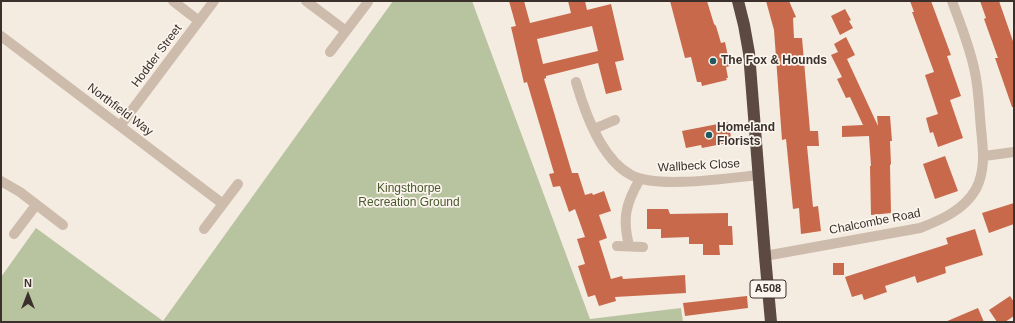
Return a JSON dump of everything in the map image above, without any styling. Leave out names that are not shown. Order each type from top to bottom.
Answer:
[{"type":"highway","name":"A508","points":[[738,1],[749,53],[771,322]]},
{"type":"street","points":[[173,1],[199,21]]},
{"type":"street","name":"Hodder Street","points":[[120,126],[214,1]]},
{"type":"street","points":[[306,1],[346,31]]},
{"type":"street","name":"Chalcombe Road","points":[[765,256],[903,231],[935,222],[947,216],[968,201],[976,190],[980,180],[984,156],[974,68],[952,1]]},
{"type":"street","points":[[330,52],[368,2]]},
{"type":"street","name":"Northfield Way","points":[[1,36],[223,204]]},
{"type":"street","name":"Wallbeck Close","points":[[576,82],[582,102],[606,152],[631,175],[640,179],[661,182],[678,182],[759,175]]},
{"type":"street","points":[[594,129],[614,120]]},
{"type":"street","points":[[984,156],[1014,152]]},
{"type":"street","points":[[629,245],[626,234],[626,212],[631,196],[640,179]]},
{"type":"street","points":[[1,181],[7,183],[63,225]]},
{"type":"street","points":[[204,229],[238,184]]},
{"type":"street","points":[[14,234],[36,205]]},
{"type":"street","points":[[616,246],[629,245],[643,247]]},
{"type":"green space","name":"Kingsthorpe Recreation Ground","points":[[393,1],[472,1],[590,319],[681,308],[683,322],[1,322],[1,277],[36,228],[163,321]]},
{"type":"building","points":[[509,1],[524,1],[530,23],[571,13],[568,1],[585,1],[587,10],[611,4],[624,60],[615,62],[622,90],[606,94],[598,63],[546,76],[544,79],[572,173],[578,173],[585,195],[592,193],[593,195],[604,191],[611,211],[599,215],[607,238],[599,241],[611,279],[622,276],[623,279],[685,275],[686,293],[615,297],[616,301],[599,306],[595,295],[588,297],[578,266],[585,264],[577,239],[585,237],[575,209],[569,212],[560,186],[553,187],[549,174],[554,173],[527,82],[524,83],[511,27],[516,26]],"holes":[[[592,26],[598,51],[543,64],[537,39]]]},
{"type":"building","points":[[670,1],[707,1],[721,43],[725,42],[730,66],[726,67],[727,80],[702,86],[701,82],[697,82],[691,57],[685,58]]},
{"type":"building","points":[[766,1],[789,1],[796,17],[793,18],[794,38],[802,38],[810,131],[818,131],[819,146],[807,146],[813,207],[818,206],[821,231],[801,234],[799,208],[793,209],[786,139],[782,140],[774,30]]},
{"type":"building","points":[[910,1],[931,1],[951,55],[947,56],[961,96],[950,100],[963,138],[938,147],[933,132],[930,133],[926,118],[938,114],[925,75],[934,72],[912,12],[914,12]]},
{"type":"building","points":[[980,1],[999,1],[1014,44],[1014,107],[1012,107],[995,58],[998,58],[984,19],[986,18]]},
{"type":"building","points":[[845,9],[851,20],[849,21],[853,28],[840,35],[831,16]]},
{"type":"building","points":[[846,37],[855,55],[847,59],[878,126],[877,116],[890,116],[892,141],[890,141],[891,213],[871,215],[871,166],[869,136],[842,137],[842,126],[863,125],[850,97],[846,98],[837,79],[842,77],[831,55],[838,52],[834,44]]},
{"type":"building","points":[[728,122],[732,142],[702,148],[701,145],[686,148],[682,131]]},
{"type":"building","points":[[945,156],[958,191],[935,199],[923,164]]},
{"type":"building","points":[[1014,203],[1014,224],[989,233],[982,213]]},
{"type":"building","points":[[647,209],[668,209],[670,214],[728,213],[728,226],[732,226],[733,245],[719,245],[720,255],[703,255],[703,244],[689,244],[689,237],[661,238],[661,229],[647,229]]},
{"type":"building","points":[[975,229],[983,255],[945,267],[946,273],[917,283],[915,276],[885,286],[887,292],[864,300],[862,294],[852,297],[845,277],[948,244],[946,238]]},
{"type":"building","points":[[833,263],[844,263],[844,275],[833,275]]},
{"type":"building","points":[[747,296],[748,308],[685,316],[683,303]]},
{"type":"building","points":[[1010,296],[1014,302],[1014,316],[1005,322],[997,322],[989,310]]},
{"type":"building","points":[[978,308],[984,322],[945,322]]},
{"type":"place","name":"The Fox & Hounds","points":[[713,61]]},
{"type":"place","name":"Homeland Florists","points":[[709,135]]}]
